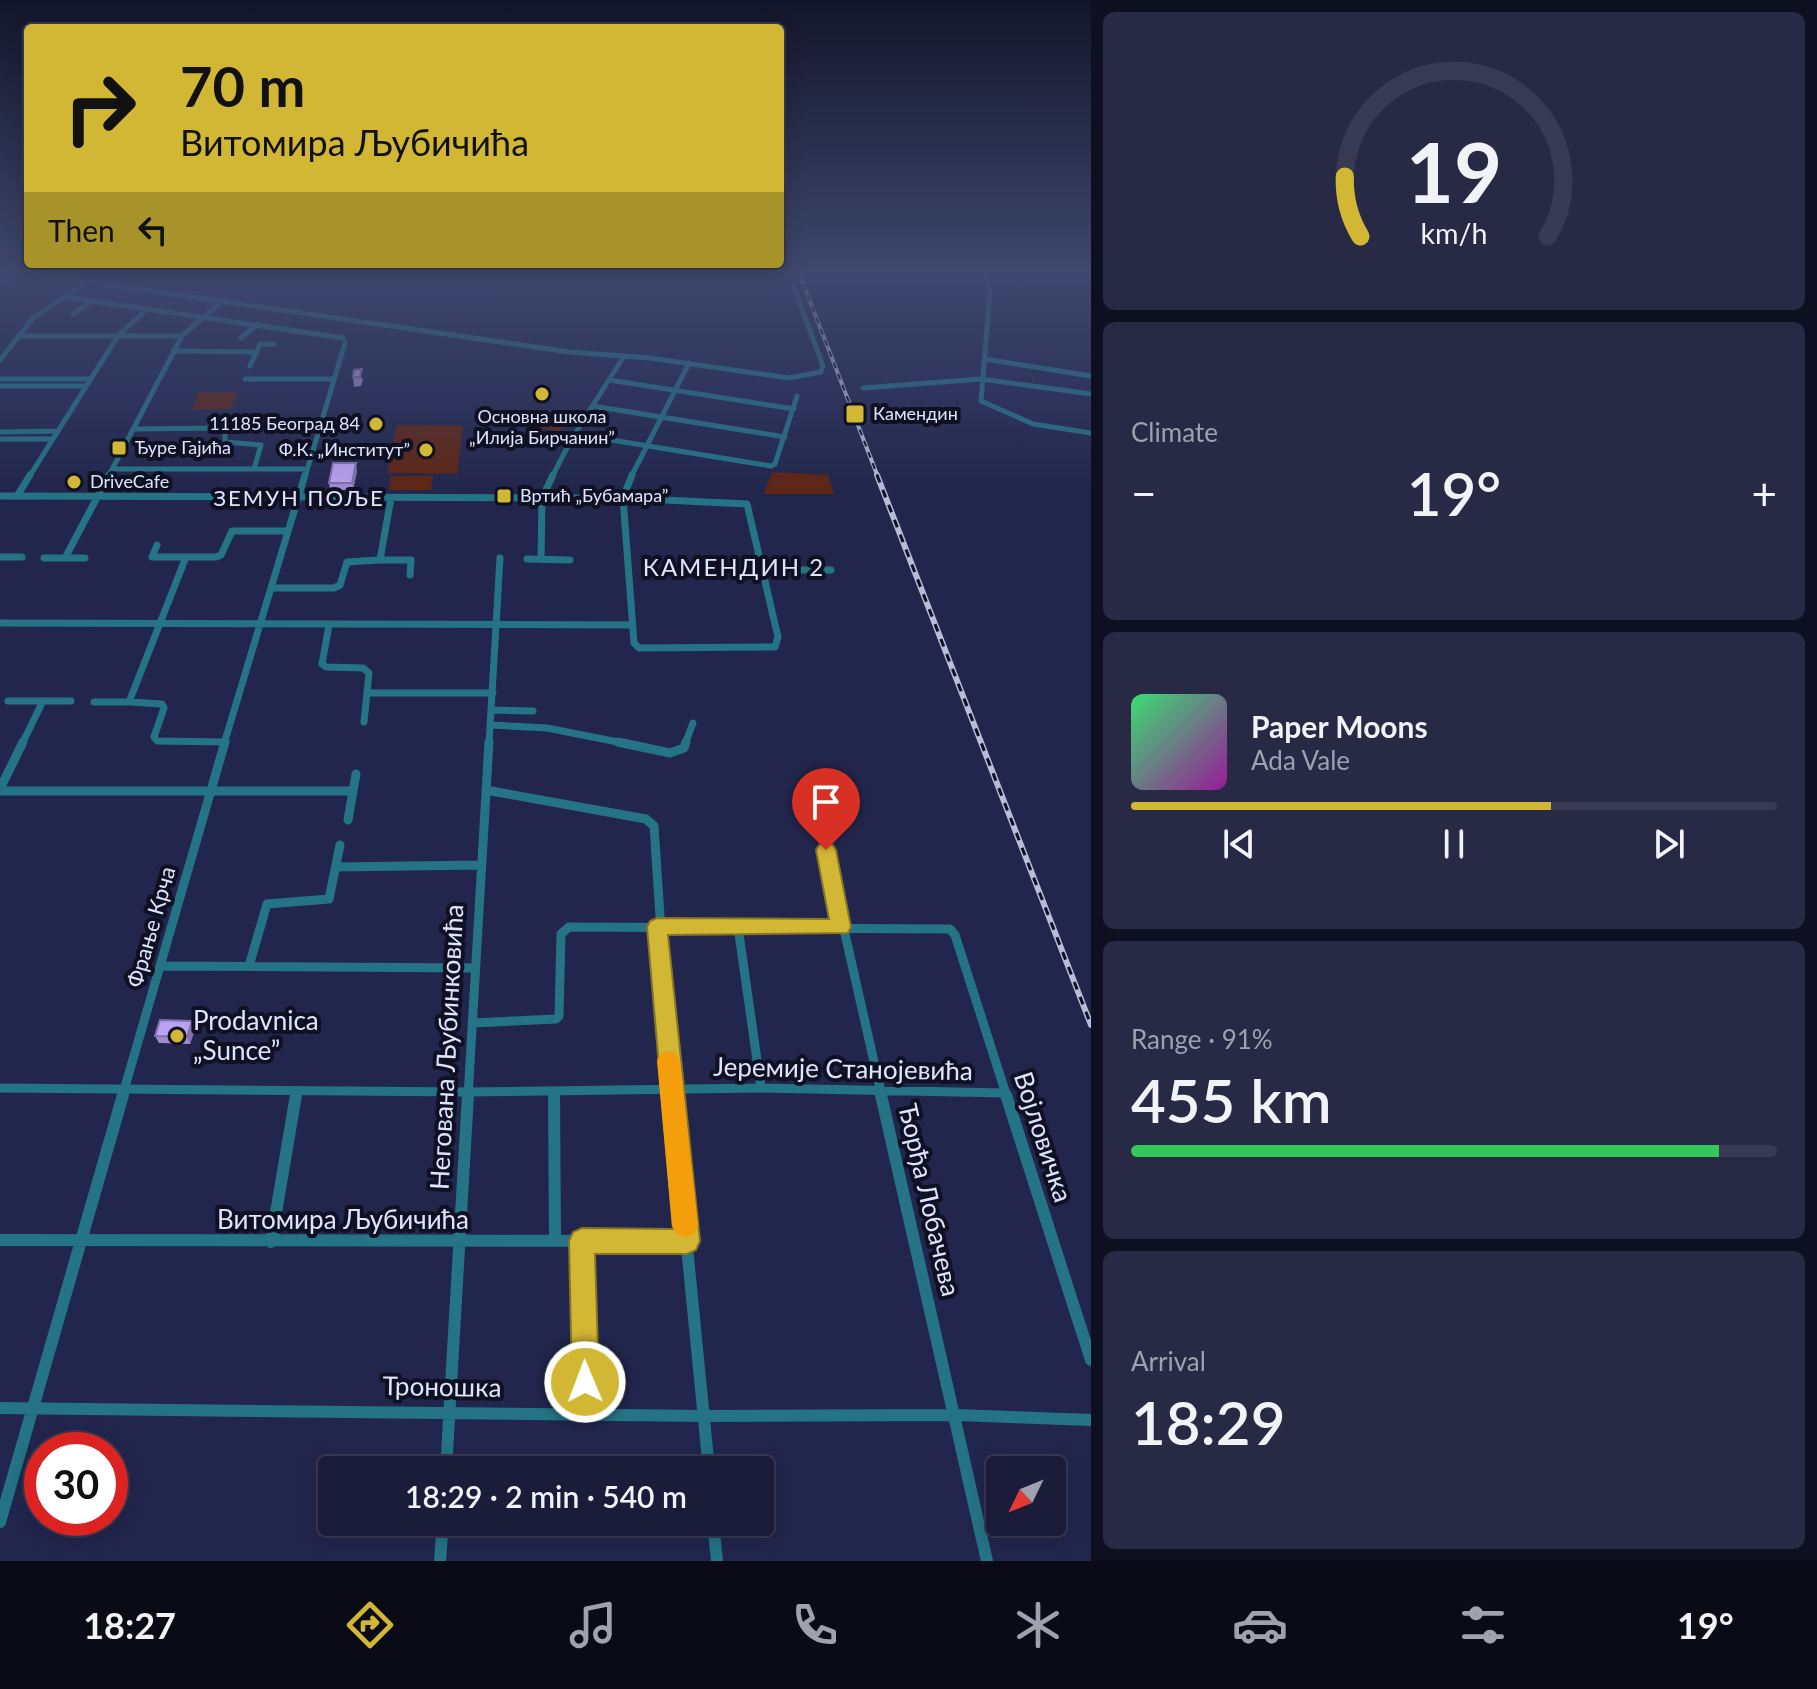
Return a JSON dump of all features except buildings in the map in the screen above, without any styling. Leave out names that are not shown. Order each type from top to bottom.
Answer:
[{"type":"street","points":[[17,496],[112,346]]},
{"type":"street","points":[[65,558],[176,346]]},
{"type":"street","points":[[250,366],[259,346]]},
{"type":"street","name":"Фрање Крча","points":[[0,1522],[79,1241],[343,346]]},
{"type":"street","points":[[529,346],[689,363],[789,378],[821,372],[823,362],[817,346]]},
{"type":"street","points":[[986,346],[981,401],[1036,425],[1091,433]]},
{"type":"street","points":[[173,351],[257,352]]},
{"type":"street","points":[[541,559],[542,498],[575,434],[624,356]]},
{"type":"street","points":[[985,359],[1029,373],[1091,376]]},
{"type":"street","points":[[0,496],[542,498],[623,499],[743,501],[747,504],[778,641],[769,648],[639,648],[634,645],[623,499],[645,445],[689,363]]},
{"type":"street","points":[[1027,386],[1029,373]]},
{"type":"street","points":[[1080,393],[1081,375]]},
{"type":"street","points":[[241,388],[245,376],[334,379]]},
{"type":"street","points":[[0,379],[88,382]]},
{"type":"street","points":[[863,388],[981,379],[1091,394]]},
{"type":"street","points":[[609,380],[794,409]]},
{"type":"street","points":[[0,386],[88,382]]},
{"type":"street","points":[[575,434],[771,466],[775,464],[797,396]]},
{"type":"street","points":[[593,406],[785,437]]},
{"type":"street","points":[[134,429],[225,428],[225,442],[261,445],[254,469]]},
{"type":"street","points":[[0,432],[57,431]]},
{"type":"street","points":[[0,439],[52,439]]},
{"type":"street","points":[[113,469],[307,469]]},
{"type":"street","points":[[380,560],[391,498]]},
{"type":"street","points":[[157,545],[152,557],[221,555],[230,532],[288,531]]},
{"type":"street","points":[[0,557],[22,557]]},
{"type":"street","points":[[129,702],[157,624],[186,557]]},
{"type":"street","points":[[44,558],[85,558]]},
{"type":"street","name":"Негована Љубинковића","points":[[447,1456],[500,558]]},
{"type":"street","points":[[527,559],[570,560]]},
{"type":"street","points":[[271,588],[334,588],[340,585],[347,562],[411,560],[410,575]]},
{"type":"street","points":[[762,570],[831,570]]},
{"type":"street","points":[[0,623],[631,625]]},
{"type":"street","points":[[329,625],[322,664],[326,667],[366,669],[370,675],[364,722]]},
{"type":"street","points":[[368,693],[493,693]]},
{"type":"street","points":[[8,701],[71,701]]},
{"type":"street","points":[[43,701],[0,790],[353,791]]},
{"type":"street","points":[[94,702],[163,706],[154,737],[157,741],[226,742]]},
{"type":"street","points":[[492,710],[533,711]]},
{"type":"street","points":[[491,725],[538,727],[665,752],[684,748],[693,723]]},
{"type":"street","points":[[348,820],[356,774]]},
{"type":"street","points":[[486,790],[646,819],[655,829],[657,927],[708,1456]]},
{"type":"street","points":[[249,966],[267,904],[326,901],[330,896],[340,845]]},
{"type":"street","name":"Ђорђа Лобачева","points":[[826,850],[987,1561]]},
{"type":"street","points":[[336,867],[481,865]]},
{"type":"street","points":[[738,927],[761,1088]]},
{"type":"street","points":[[472,1023],[556,1019],[559,1016],[561,934],[565,928],[841,927]]},
{"type":"street","name":"Војловичка","points":[[841,927],[950,929],[955,935],[1091,1360]]},
{"type":"street","points":[[160,966],[475,968]]},
{"type":"street","name":"Јеремије Станојевића","points":[[0,1088],[554,1092],[761,1088],[881,1093],[1005,1093]]},
{"type":"street","points":[[271,1242],[297,1091]]},
{"type":"street","points":[[554,1092],[555,1241]]},
{"type":"street","name":"Витомира Љубичића","points":[[0,1240],[687,1241]]},
{"type":"street","points":[[582,1241],[586,1414]]},
{"type":"street","name":"Троношка","points":[[0,1408],[704,1416],[955,1415],[1091,1420]]},
{"type":"street","points":[[440,1561],[442,1536]]},
{"type":"street","points":[[714,1536],[717,1561]]},
{"type":"shaded area","points":[[199,392],[237,392],[231,409],[191,410]]},
{"type":"shaded area","points":[[515,414],[563,419],[570,425],[558,431],[514,424],[509,420]]},
{"type":"shaded area","name":"Ф.К. „Институт”","points":[[397,425],[463,426],[457,474],[387,473]]},
{"type":"shaded area","points":[[772,472],[828,475],[834,494],[764,494]]},
{"type":"shaded area","points":[[391,476],[433,476],[431,490],[389,490]]},
{"type":"railway","points":[[827,346],[878,477]]},
{"type":"railway","points":[[877,475],[1091,1025]]},
{"type":"slow traffic","points":[[668,1061],[685,1225]]},
{"type":"place","name":"Основна школа „Илија Бирчанин”","points":[[542,394]]},
{"type":"place","name":"Камендин","points":[[855,414]]},
{"type":"place","name":"11185 Београд 84","points":[[376,424]]},
{"type":"place","name":"Ђуре Гајића","points":[[119,448]]},
{"type":"place","name":"Ф.К. „Институт”","points":[[426,450]]},
{"type":"place","name":"DriveCafe","points":[[74,482]]},
{"type":"place","name":"Вртић „Бубамара”","points":[[504,496]]},
{"type":"place","name":"Prodavnica „Sunce”","points":[[177,1036]]},
{"type":"district","name":"ЗЕМУН ПОЉЕ","points":[[299,498]]},
{"type":"district","name":"КАМЕНДИН 2","points":[[734,568]]},
{"type":"route","points":[[585,1382],[582,1241],[687,1241],[657,927],[841,927],[826,850]]}]
